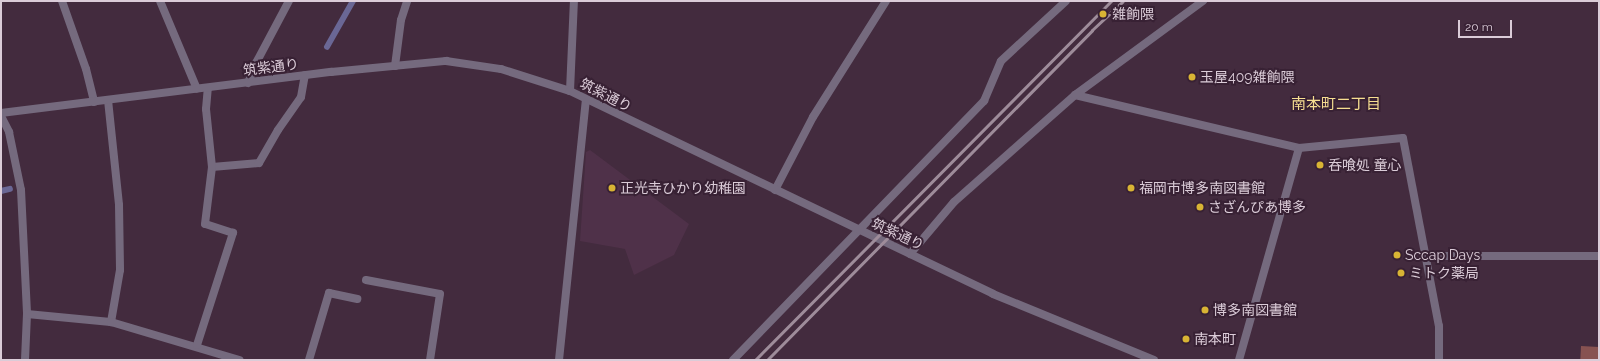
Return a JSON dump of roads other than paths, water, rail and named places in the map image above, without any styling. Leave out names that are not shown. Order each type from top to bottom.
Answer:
[{"type":"street","points":[[62,1],[86,69],[94,102]]},
{"type":"street","points":[[160,1],[197,89]]},
{"type":"street","points":[[248,83],[256,63],[289,1]]},
{"type":"street","points":[[395,66],[402,20],[407,1]]},
{"type":"street","points":[[570,92],[574,1]]},
{"type":"street","points":[[775,190],[813,117],[886,1]]},
{"type":"street","points":[[733,360],[860,231],[984,101],[1002,61],[1066,1]]},
{"type":"street","points":[[910,254],[954,202],[1075,95],[1204,1]]},
{"type":"street","name":"筑紫通り","points":[[1,113],[305,75],[446,61],[475,64],[570,92],[993,294],[1154,360]]},
{"type":"street","points":[[212,167],[258,163],[278,130],[302,97],[305,75]]},
{"type":"street","points":[[197,346],[233,233],[205,224],[212,167],[206,109],[208,88]]},
{"type":"street","points":[[1075,95],[1299,148],[1403,138],[1440,326],[1439,360]]},
{"type":"street","points":[[108,100],[119,205],[120,262],[112,322]]},
{"type":"street","points":[[559,360],[586,100]]},
{"type":"street","points":[[1,116],[9,132],[21,190],[27,314],[25,360]]},
{"type":"street","points":[[1239,360],[1299,148]]},
{"type":"street","points":[[1427,256],[1599,256]]},
{"type":"street","points":[[366,280],[440,294],[430,360]]},
{"type":"street","points":[[309,360],[329,293],[357,300]]},
{"type":"street","points":[[27,314],[112,322],[197,346],[239,360]]},
{"type":"waterway","points":[[327,47],[353,1]]},
{"type":"waterway","points":[[1,191],[10,189]]},
{"type":"railway","points":[[755,360],[1111,1]]},
{"type":"railway","points":[[767,360],[1092,30],[1123,1]]},
{"type":"place","name":"雑餉隈","points":[[1103,14]]},
{"type":"place","name":"玉屋409雑餉隈","points":[[1192,77]]},
{"type":"place","name":"呑喰処 童心","points":[[1320,165]]},
{"type":"place","name":"正光寺ひかり幼稚園","points":[[612,188]]},
{"type":"place","name":"福岡市博多南図書館","points":[[1131,188]]},
{"type":"place","name":"さざんぴあ博多","points":[[1200,207]]},
{"type":"place","name":"Sccap Days","points":[[1397,255]]},
{"type":"place","name":"ミトク薬局","points":[[1401,273]]},
{"type":"place","name":"博多南図書館","points":[[1205,310]]},
{"type":"place","name":"南本町","points":[[1186,339]]},
{"type":"district","name":"南本町二丁目","points":[[1336,105]]}]
